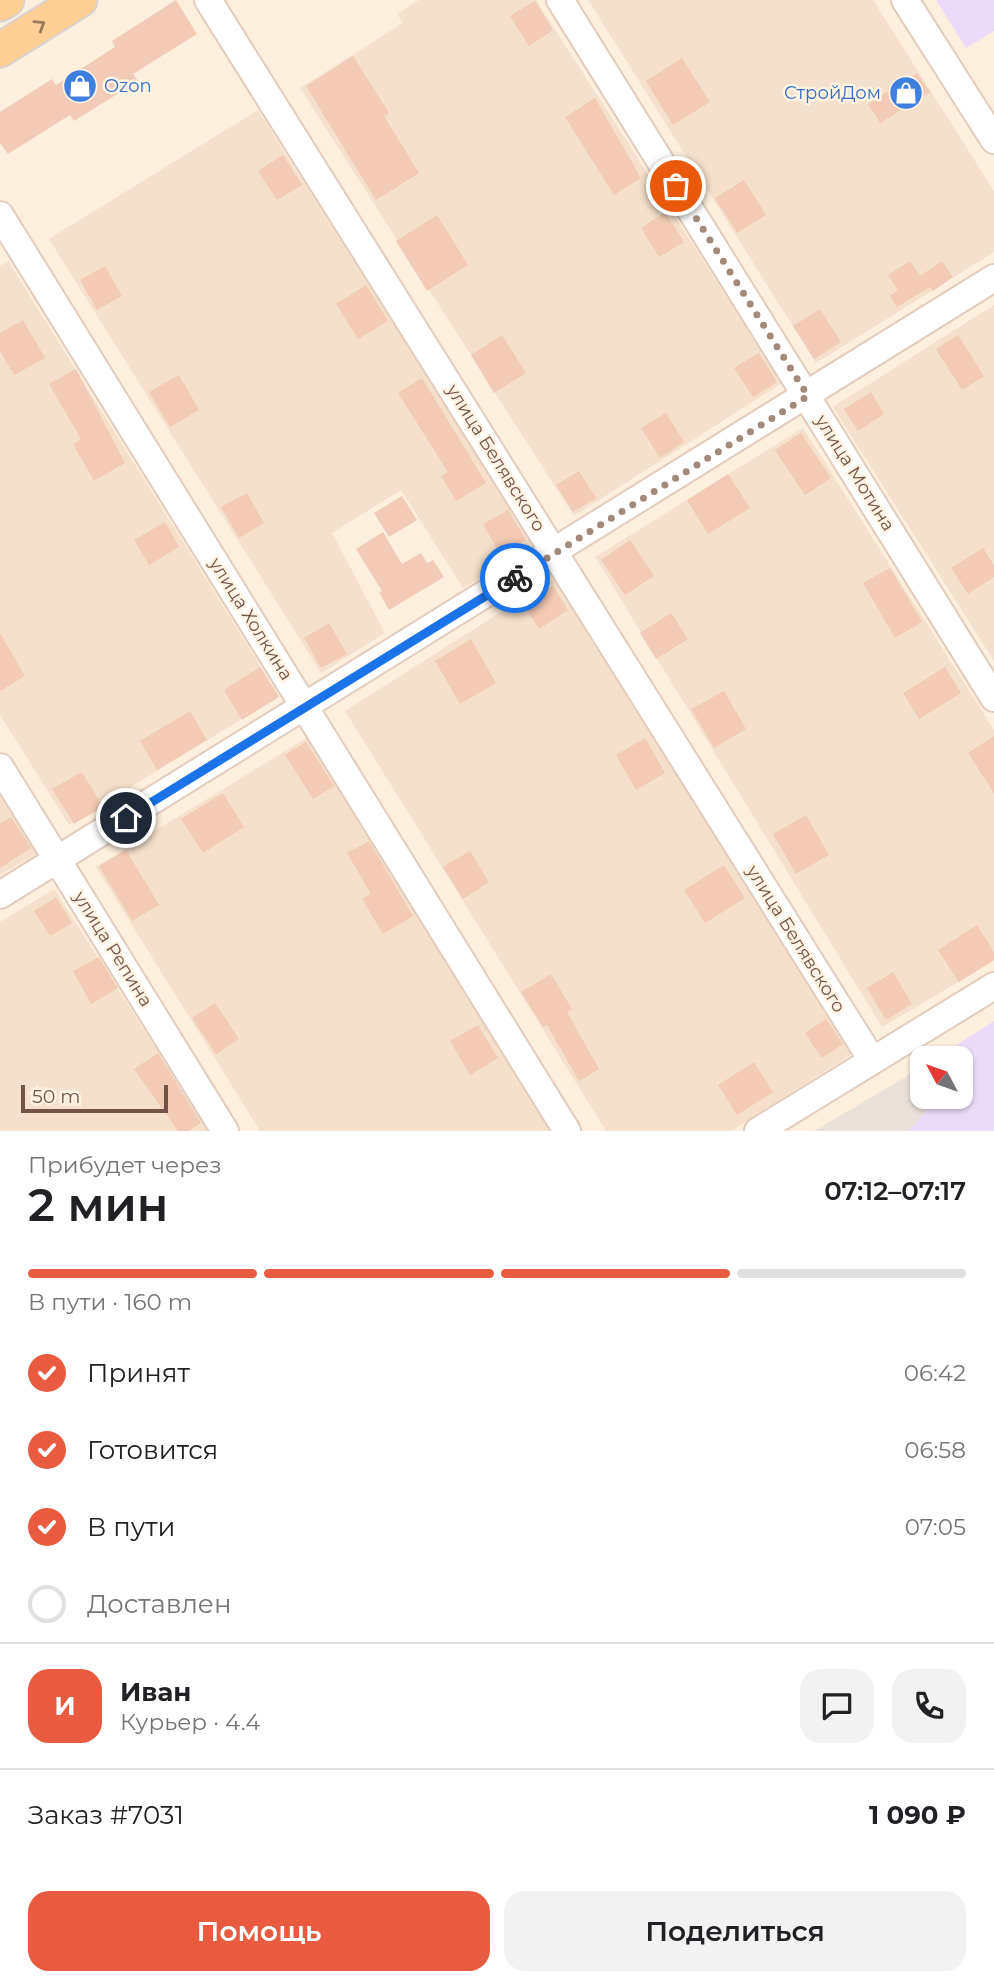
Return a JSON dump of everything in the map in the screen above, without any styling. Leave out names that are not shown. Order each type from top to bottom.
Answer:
[{"type":"main road","points":[[0,4],[7,0]]},
{"type":"main road","points":[[0,50],[80,0]]},
{"type":"street","name":"улица Белявского","points":[[208,0],[872,1060]]},
{"type":"street","name":"улица Мотина","points":[[560,0],[994,698]]},
{"type":"street","points":[[905,0],[994,140]]},
{"type":"street","name":"улица Холкина","points":[[0,215],[567,1131]]},
{"type":"street","points":[[0,895],[306,708],[994,278]]},
{"type":"street","name":"улица Репина","points":[[0,767],[225,1131]]},
{"type":"street","points":[[758,1131],[994,986]]},
{"type":"shaded area","points":[[419,0],[536,0],[782,383],[574,516],[300,88],[403,23],[397,14]]},
{"type":"shaded area","points":[[588,0],[873,0],[994,191],[994,252],[816,363]]},
{"type":"shaded area","points":[[936,0],[994,0],[994,31],[966,48]]},
{"type":"shaded area","points":[[258,110],[534,545],[463,588],[401,490],[332,533],[385,633],[321,673],[49,239]]},
{"type":"shaded area","points":[[8,261],[279,696],[69,825],[0,715],[0,266]]},
{"type":"shaded area","points":[[994,305],[994,661],[833,407]]},
{"type":"shaded area","points":[[803,428],[994,730],[994,961],[882,1027],[595,557]]},
{"type":"shaded area","points":[[553,579],[852,1054],[731,1131],[606,1131],[345,711]]},
{"type":"shaded area","points":[[308,737],[553,1131],[260,1131],[96,867]]},
{"type":"shaded area","points":[[0,794],[38,853],[0,875]]},
{"type":"shaded area","points":[[54,889],[209,1131],[0,1131],[0,922]]},
{"type":"shaded area","points":[[994,1021],[994,1131],[909,1131],[927,1110],[973,1110],[973,1046],[955,1046]]},
{"type":"shaded area","points":[[910,1074],[910,1110],[927,1110],[909,1131],[814,1131]]},
{"type":"building","points":[[176,0],[197,34],[133,74],[138,81],[74,121],[70,115],[8,154],[0,143],[0,112],[52,79],[56,85],[115,47],[112,41]]},
{"type":"building","points":[[535,1],[553,30],[529,46],[510,16]]},
{"type":"building","points":[[353,56],[389,113],[384,116],[419,173],[376,200],[306,86]]},
{"type":"building","points":[[682,58],[710,102],[673,125],[646,81]]},
{"type":"building","points":[[917,73],[930,92],[880,123],[868,104]]},
{"type":"building","points":[[595,98],[641,178],[614,195],[565,117]]},
{"type":"building","points":[[283,155],[302,185],[277,200],[258,171]]},
{"type":"building","points":[[744,180],[766,215],[737,233],[715,198]]},
{"type":"building","points":[[665,212],[684,242],[659,257],[641,228]]},
{"type":"building","points":[[437,215],[468,265],[427,291],[396,241]]},
{"type":"building","points":[[910,261],[920,276],[942,261],[953,277],[933,291],[930,287],[897,307],[890,296],[898,290],[888,275]]},
{"type":"building","points":[[105,266],[122,296],[97,310],[80,280]]},
{"type":"building","points":[[366,285],[388,321],[358,339],[336,304]]},
{"type":"building","points":[[820,309],[841,342],[814,359],[793,326]]},
{"type":"building","points":[[23,320],[45,358],[14,375],[0,351],[0,333]]},
{"type":"building","points":[[502,335],[526,373],[494,393],[471,355]]},
{"type":"building","points":[[958,335],[984,376],[962,390],[936,349]]},
{"type":"building","points":[[759,353],[777,382],[753,397],[734,368]]},
{"type":"building","points":[[76,369],[125,463],[94,481],[73,444],[81,439],[49,384]]},
{"type":"building","points":[[179,375],[199,410],[170,427],[149,392]]},
{"type":"building","points":[[422,378],[486,483],[456,501],[441,476],[448,472],[398,393]]},
{"type":"building","points":[[871,392],[884,414],[858,431],[844,409]]},
{"type":"building","points":[[666,413],[684,442],[660,458],[641,428]]},
{"type":"building","points":[[801,433],[831,478],[805,495],[775,450]]},
{"type":"building","points":[[579,471],[596,498],[573,512],[556,485]]},
{"type":"building","points":[[728,474],[750,508],[708,534],[687,500]]},
{"type":"building","points":[[247,493],[264,523],[239,538],[221,507]]},
{"type":"building","points":[[402,496],[417,520],[389,537],[374,513]]},
{"type":"building","points":[[508,510],[526,540],[500,554],[483,524]]},
{"type":"building","points":[[165,522],[179,547],[149,565],[134,540]]},
{"type":"building","points":[[383,532],[402,564],[421,553],[427,563],[433,560],[444,577],[389,610],[379,592],[382,591],[356,549]]},
{"type":"building","points":[[630,540],[654,576],[625,595],[601,560]]},
{"type":"building","points":[[983,548],[994,565],[994,577],[968,594],[951,568]]},
{"type":"building","points":[[890,568],[922,622],[895,638],[863,583]]},
{"type":"building","points":[[553,586],[568,610],[539,629],[524,605]]},
{"type":"building","points":[[671,613],[688,639],[656,659],[640,633]]},
{"type":"building","points":[[329,623],[347,654],[321,668],[304,638]]},
{"type":"building","points":[[0,633],[25,676],[0,691]]},
{"type":"building","points":[[471,639],[496,683],[460,704],[435,661]]},
{"type":"building","points":[[260,667],[279,697],[242,720],[224,690]]},
{"type":"building","points":[[945,667],[961,693],[919,719],[903,693]]},
{"type":"building","points":[[724,691],[746,729],[714,748],[691,709]]},
{"type":"building","points":[[190,711],[207,740],[157,770],[140,741]]},
{"type":"building","points":[[994,736],[994,793],[968,753]]},
{"type":"building","points":[[645,738],[665,773],[636,790],[616,755]]},
{"type":"building","points":[[306,742],[334,786],[313,799],[285,755]]},
{"type":"building","points":[[82,772],[103,807],[74,824],[52,789]]},
{"type":"building","points":[[223,793],[244,827],[203,853],[181,819]]},
{"type":"building","points":[[806,815],[829,855],[796,874],[773,834]]},
{"type":"building","points":[[11,817],[31,848],[0,868],[0,824]]},
{"type":"building","points":[[369,841],[413,916],[383,934],[362,899],[371,894],[347,853]]},
{"type":"building","points":[[126,850],[159,905],[132,921],[99,866]]},
{"type":"building","points":[[470,851],[489,882],[463,899],[443,867]]},
{"type":"building","points":[[724,865],[745,898],[705,923],[684,890]]},
{"type":"building","points":[[56,897],[72,923],[50,936],[34,911]]},
{"type":"building","points":[[977,925],[994,952],[994,960],[959,982],[938,950]]},
{"type":"building","points":[[99,957],[118,988],[91,1004],[73,971]]},
{"type":"building","points":[[893,972],[912,1004],[886,1020],[867,988]]},
{"type":"building","points":[[551,974],[572,1009],[567,1012],[599,1069],[579,1081],[547,1025],[543,1027],[521,992]]},
{"type":"building","points":[[215,1003],[239,1039],[216,1054],[192,1018]]},
{"type":"building","points":[[826,1019],[843,1044],[822,1058],[805,1033]]},
{"type":"building","points":[[478,1025],[498,1058],[470,1075],[450,1041]]},
{"type":"building","points":[[158,1053],[201,1123],[188,1131],[178,1131],[134,1069]]},
{"type":"building","points":[[754,1062],[773,1092],[737,1115],[718,1085]]},
{"type":"way so far","points":[[515,578],[808,396],[676,186]]},
{"type":"place","name":"Ozon","points":[[80,86]]},
{"type":"place","name":"СтройДом","points":[[906,93]]},
{"type":"route","points":[[126,818],[515,578]]}]
